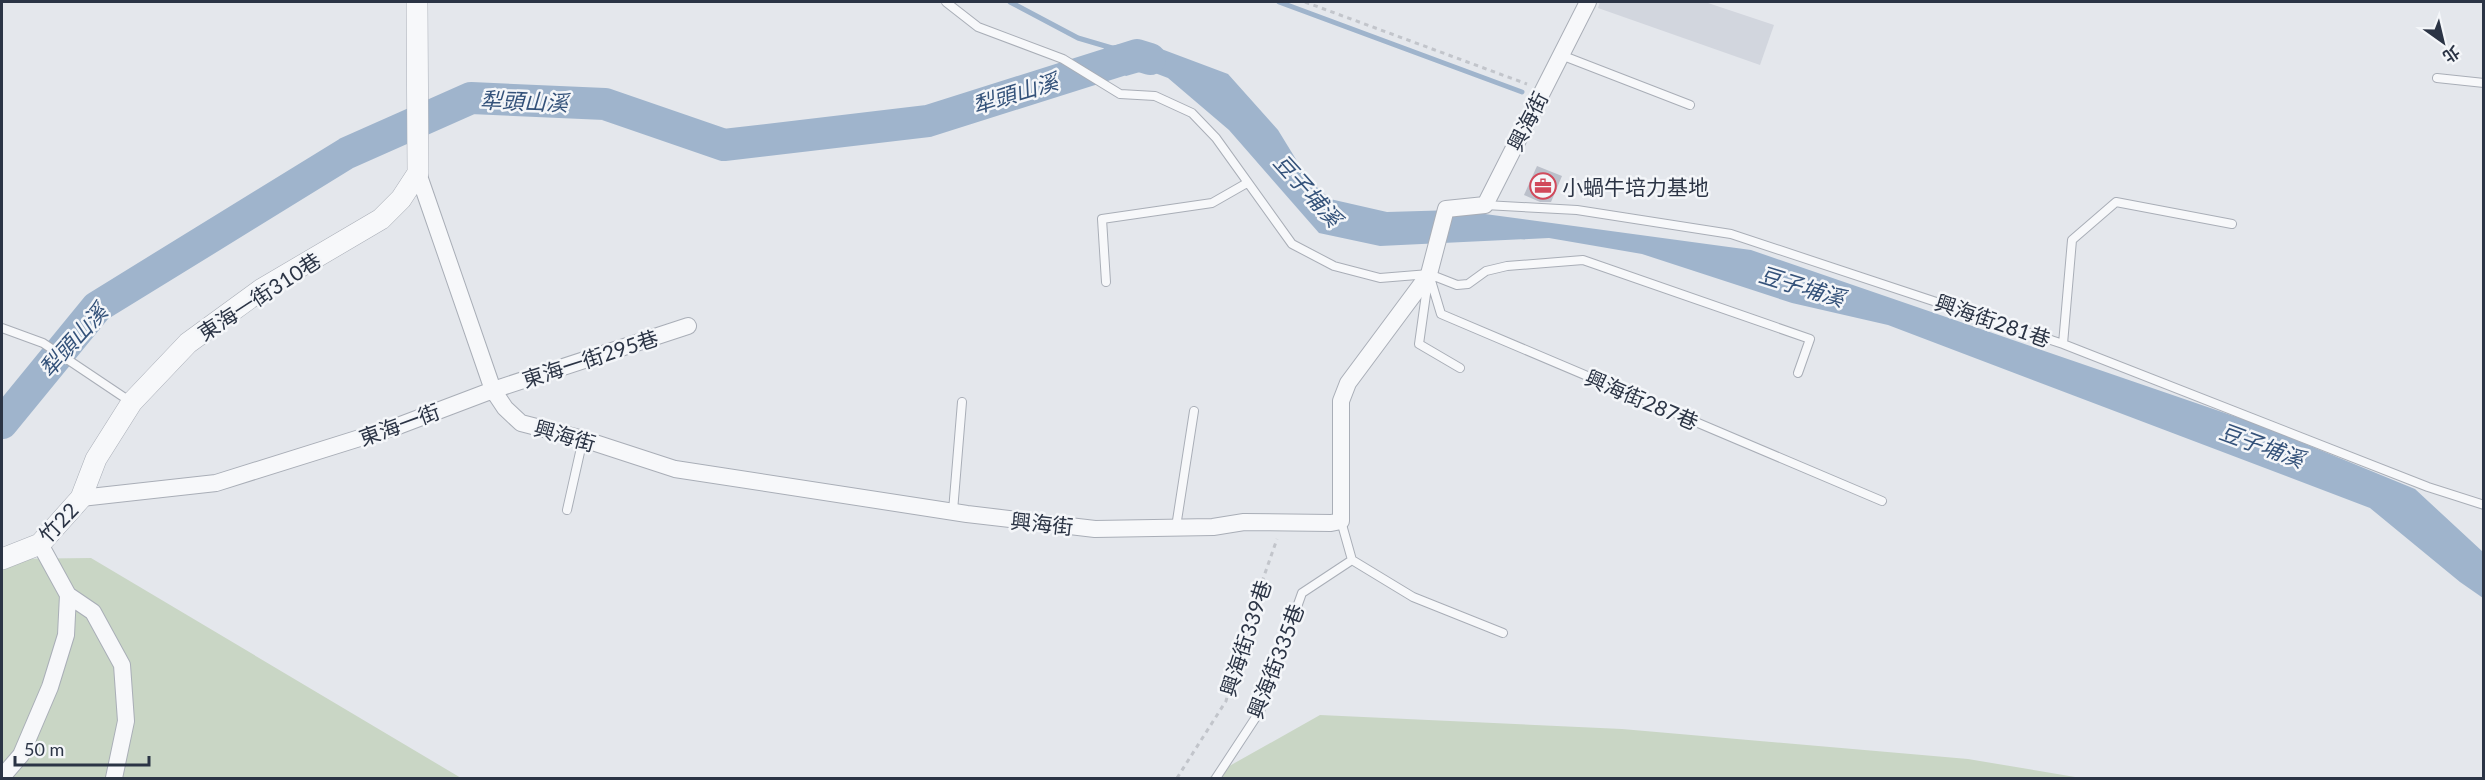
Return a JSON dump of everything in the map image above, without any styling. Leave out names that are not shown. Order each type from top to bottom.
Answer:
[{"type":"street","points":[[417,2],[418,173],[493,390]]},
{"type":"street","name":"興海街","points":[[1485,205],[1588,2]]},
{"type":"street","name":"東海一街310巷","points":[[81,498],[96,459],[132,402],[188,343],[262,289],[381,219],[401,199],[418,173]]},
{"type":"street","points":[[1341,521],[1341,401],[1348,383],[1429,274],[1446,209],[1485,205]]},
{"type":"street","name":"東海一街295巷","points":[[493,390],[688,326]]},
{"type":"street","name":"興海街","points":[[493,390],[505,408],[521,423],[583,439],[675,469],[953,511],[1095,529],[1213,527],[1244,522],[1331,523],[1341,521]]},
{"type":"street","name":"東海一街","points":[[81,498],[216,483],[398,426],[493,390]]},
{"type":"street","name":"竹22","points":[[2,559],[40,544],[81,498]]},
{"type":"street","points":[[40,544],[68,595],[93,612],[122,665],[126,721],[114,778]]},
{"type":"street","points":[[2,777],[21,755],[50,687],[66,635],[68,595]]},
{"type":"lane","points":[[946,2],[978,27],[1062,59],[1120,94],[1155,96],[1192,114],[1216,138],[1292,244],[1334,266],[1380,278],[1429,274],[1456,285],[1468,284],[1486,271],[1507,266],[1583,260],[1810,339],[1798,373]]},
{"type":"lane","points":[[1560,55],[1690,105]]},
{"type":"lane","points":[[2437,78],[2484,83]]},
{"type":"lane","points":[[1106,282],[1102,219],[1212,203],[1247,183]]},
{"type":"lane","points":[[2063,344],[2072,240],[2115,202],[2232,224]]},
{"type":"lane","name":"興海街281巷","points":[[1485,205],[1577,210],[1731,234],[2063,344],[2428,487],[2484,505]]},
{"type":"lane","points":[[1429,274],[1419,344],[1460,368]]},
{"type":"lane","name":"興海街287巷","points":[[1429,274],[1441,314],[1882,501]]},
{"type":"lane","points":[[2,328],[43,343],[132,402]]},
{"type":"lane","points":[[953,511],[962,402]]},
{"type":"lane","points":[[1176,527],[1194,411]]},
{"type":"lane","points":[[567,510],[583,439]]},
{"type":"lane","points":[[1341,521],[1352,560],[1413,597],[1503,633]]},
{"type":"lane","name":"興海街335巷","points":[[1216,778],[1260,711],[1302,593],[1352,560]]},
{"type":"path","points":[[1305,2],[1542,90]]},
{"type":"path","name":"興海街339巷","points":[[1177,778],[1226,701],[1244,633],[1282,522]]},
{"type":"shaded area","points":[[1600,2],[1705,2],[1774,25],[1760,65],[1598,8]]},
{"type":"green space","points":[[91,558],[461,778],[2,778],[2,559]]},
{"type":"green space","points":[[1320,715],[1622,729],[1968,759],[2081,778],[1208,778]]},
{"type":"water","name":"豆子埔溪","points":[[1140,41],[1228,74],[1278,130],[1308,179],[1330,199],[1387,212],[1455,210],[1751,250],[2257,424],[2415,489],[2483,552],[2483,598],[2460,582],[2370,508],[1888,325],[1792,303],[1642,254],[1549,238],[1380,246],[1319,233],[1229,130],[1168,78],[1147,70],[1126,76],[1103,60],[1104,47]]},
{"type":"building","name":"小蝸牛培力基地","points":[[1537,166],[1562,176],[1551,202],[1540,202],[1524,195]]},
{"type":"waterway","points":[[1010,2],[1078,38],[1112,48]]},
{"type":"waterway","points":[[1279,2],[1522,92]]},
{"type":"waterway","name":"犁頭山溪","points":[[2,423],[97,307],[347,153],[471,98],[605,104],[724,145],[928,121],[1137,55],[1150,59]]},
{"type":"place","name":"小蝸牛培力基地","points":[[1543,186]]}]
